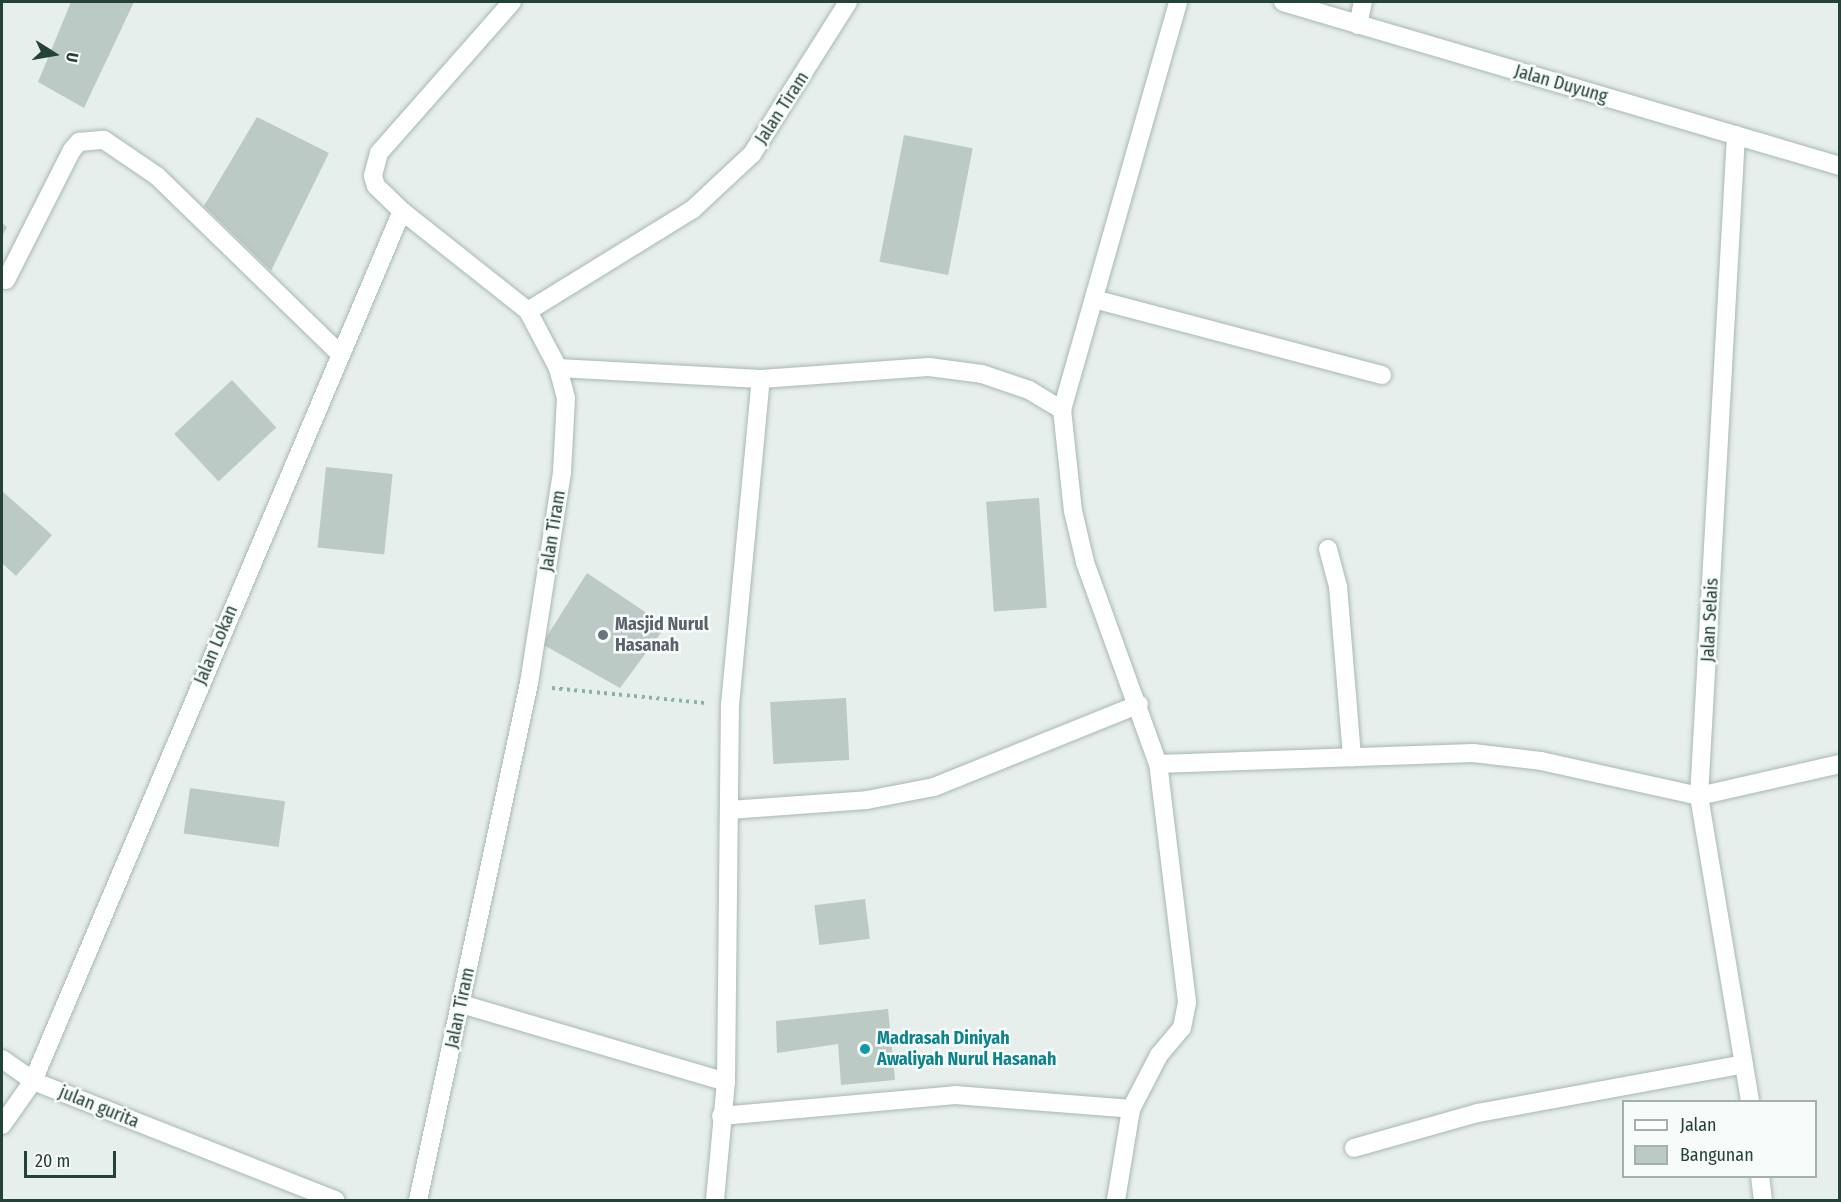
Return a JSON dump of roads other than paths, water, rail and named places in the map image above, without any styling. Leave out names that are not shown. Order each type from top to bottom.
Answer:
[{"type":"street","points":[[512,2],[379,153],[376,186],[402,211],[528,311]]},
{"type":"street","name":"Jalan Tiram","points":[[418,1200],[529,683],[562,472],[566,398],[558,368],[528,311],[693,209],[752,154],[848,2]]},
{"type":"street","points":[[1116,1200],[1131,1108],[1141,1083],[1187,1015],[1158,764],[1140,704],[1085,562],[1073,511],[1062,410],[1178,2]]},
{"type":"street","name":"Jalan Duyung","points":[[1283,2],[1839,166]]},
{"type":"street","points":[[1358,25],[1363,2]]},
{"type":"street","name":"Jalan Selais","points":[[1736,135],[1700,796],[1750,1100]]},
{"type":"street","points":[[6,280],[72,150],[79,142],[104,140],[157,176],[339,353]]},
{"type":"street","name":"Jalan Lokan","points":[[2,1125],[33,1081],[339,353],[402,211]]},
{"type":"street","points":[[1094,299],[1382,375]]},
{"type":"street","points":[[558,368],[761,379],[929,367],[982,374],[1029,390],[1062,410]]},
{"type":"street","points":[[715,1200],[721,1116],[726,1082],[730,705],[761,379]]},
{"type":"street","points":[[1328,549],[1338,586],[1352,757]]},
{"type":"street","points":[[729,810],[867,800],[934,787],[1140,704]]},
{"type":"street","points":[[1158,764],[1473,753],[1541,761],[1700,796],[1839,764]]},
{"type":"street","points":[[461,1004],[726,1082]]},
{"type":"street","name":"julan gurita","points":[[2,1059],[33,1081],[335,1200]]},
{"type":"street","points":[[1354,1148],[1478,1113],[1744,1064]]},
{"type":"street","points":[[721,1116],[955,1095],[1131,1108]]},
{"type":"street","points":[[1760,1178],[1763,1200]]},
{"type":"place","name":"Masjid Nurul Hasanah","points":[[603,635]]},
{"type":"place","name":"Madrasah Diniyah Awaliyah Nurul Hasanah","points":[[865,1049]]}]
